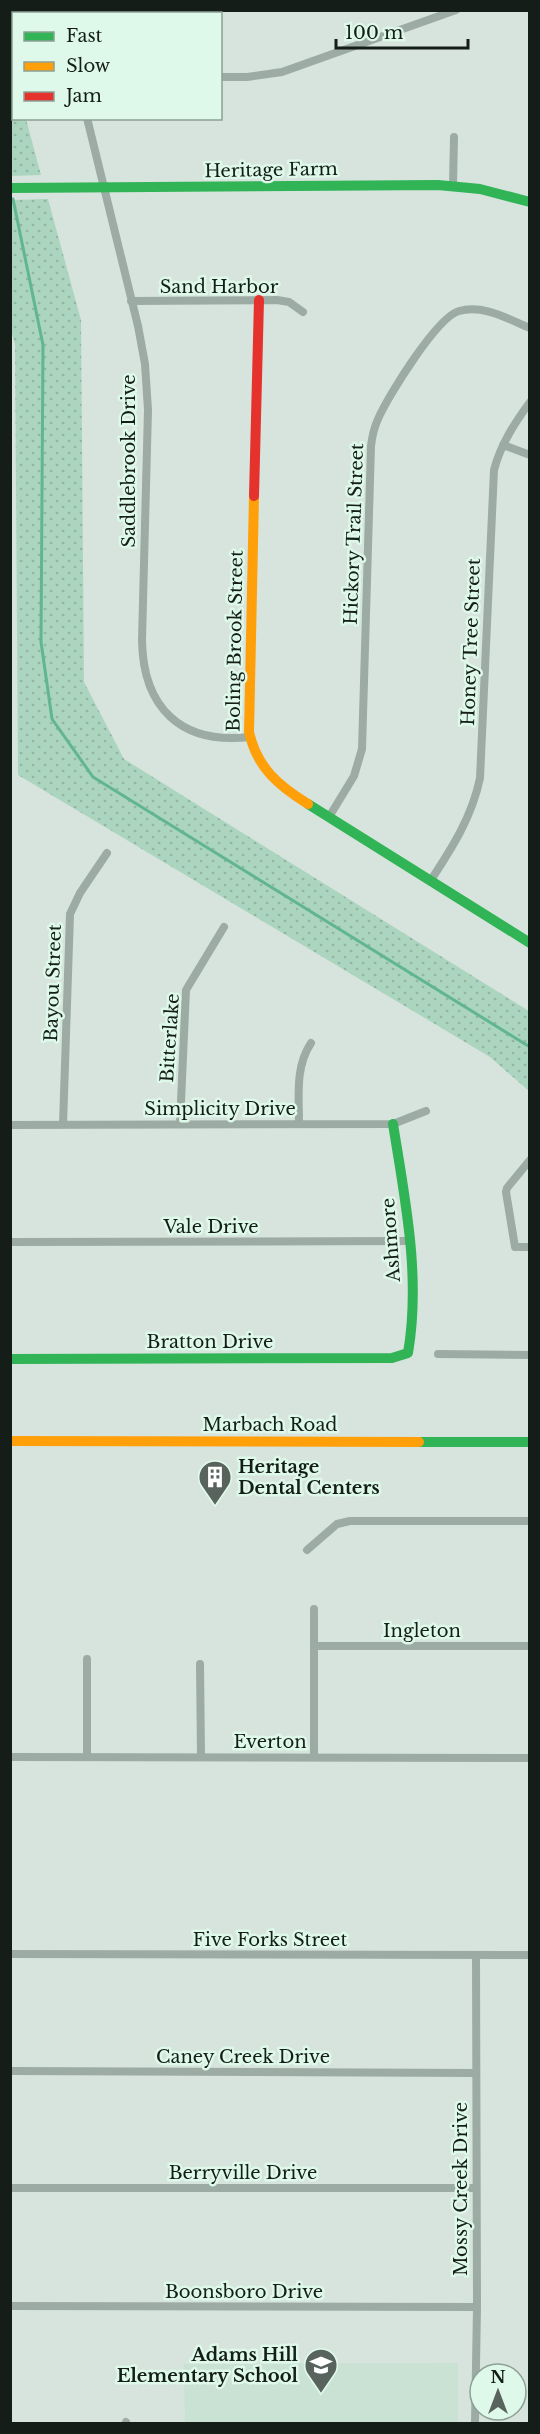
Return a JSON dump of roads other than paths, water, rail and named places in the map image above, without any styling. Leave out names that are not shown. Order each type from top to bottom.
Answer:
[{"type":"street","points":[[222,77],[247,77],[282,72],[456,10]]},
{"type":"street","name":"Saddlebrook Drive","points":[[87,120],[143,352],[148,399],[141,640],[145,675],[157,702],[181,726],[214,738],[250,736]]},
{"type":"street","points":[[453,186],[454,137]]},
{"type":"street","name":"Heritage Farm","points":[[10,188],[453,186],[480,189],[530,202]]},
{"type":"street","name":"Sand Harbor","points":[[131,301],[260,300],[289,302],[303,312]]},
{"type":"street","name":"Boling Brook Street","points":[[260,300],[248,722],[250,736],[261,764],[274,781],[329,818],[530,943]]},
{"type":"street","name":"Hickory Trail Street","points":[[329,818],[357,770],[362,748],[371,446],[377,420],[399,382],[439,326],[449,316],[458,311],[481,310],[530,328]]},
{"type":"street","name":"Honey Tree Street","points":[[431,880],[465,825],[474,803],[480,778],[491,491],[494,470],[503,445],[530,402]]},
{"type":"street","points":[[503,445],[530,455]]},
{"type":"street","name":"Bayou Street","points":[[63,1125],[70,914],[80,893],[107,853]]},
{"type":"street","name":"Bitterlake","points":[[180,1124],[186,990],[224,927]]},
{"type":"street","points":[[299,1124],[300,1069],[304,1054],[311,1043]]},
{"type":"street","name":"Simplicity Drive","points":[[10,1125],[393,1124],[426,1111]]},
{"type":"street","name":"Ashmore","points":[[393,1124],[411,1241],[411,1335],[408,1353]]},
{"type":"street","points":[[528,1163],[506,1192],[515,1247],[530,1247]]},
{"type":"street","name":"Vale Drive","points":[[10,1242],[411,1241]]},
{"type":"street","name":"Bratton Drive","points":[[10,1359],[392,1358],[408,1353]]},
{"type":"street","points":[[438,1354],[530,1354]]},
{"type":"street","name":"Marbach Road","points":[[10,1441],[530,1442]]},
{"type":"street","points":[[307,1550],[337,1524],[350,1521],[530,1521]]},
{"type":"street","points":[[314,1609],[314,1757]]},
{"type":"street","name":"Ingleton","points":[[314,1646],[530,1646]]},
{"type":"street","points":[[87,1659],[87,1757]]},
{"type":"street","points":[[201,1664],[201,1757]]},
{"type":"street","name":"Everton","points":[[10,1757],[530,1758]]},
{"type":"street","name":"Five Forks Street","points":[[10,1954],[530,1955]]},
{"type":"street","name":"Mossy Creek Drive","points":[[475,2424],[476,1955]]},
{"type":"street","name":"Caney Creek Drive","points":[[10,2071],[476,2073]]},
{"type":"street","name":"Berryville Drive","points":[[10,2188],[476,2188]]},
{"type":"street","name":"Boonsboro Drive","points":[[10,2306],[477,2307]]},
{"type":"waterway","points":[[13,199],[43,345],[41,642],[52,719],[93,777],[530,1047]]},
{"type":"place","name":"Heritage Dental Centers","points":[[215,1506]]},
{"type":"place","name":"Adams Hill Elementary School","points":[[321,2394]]}]
